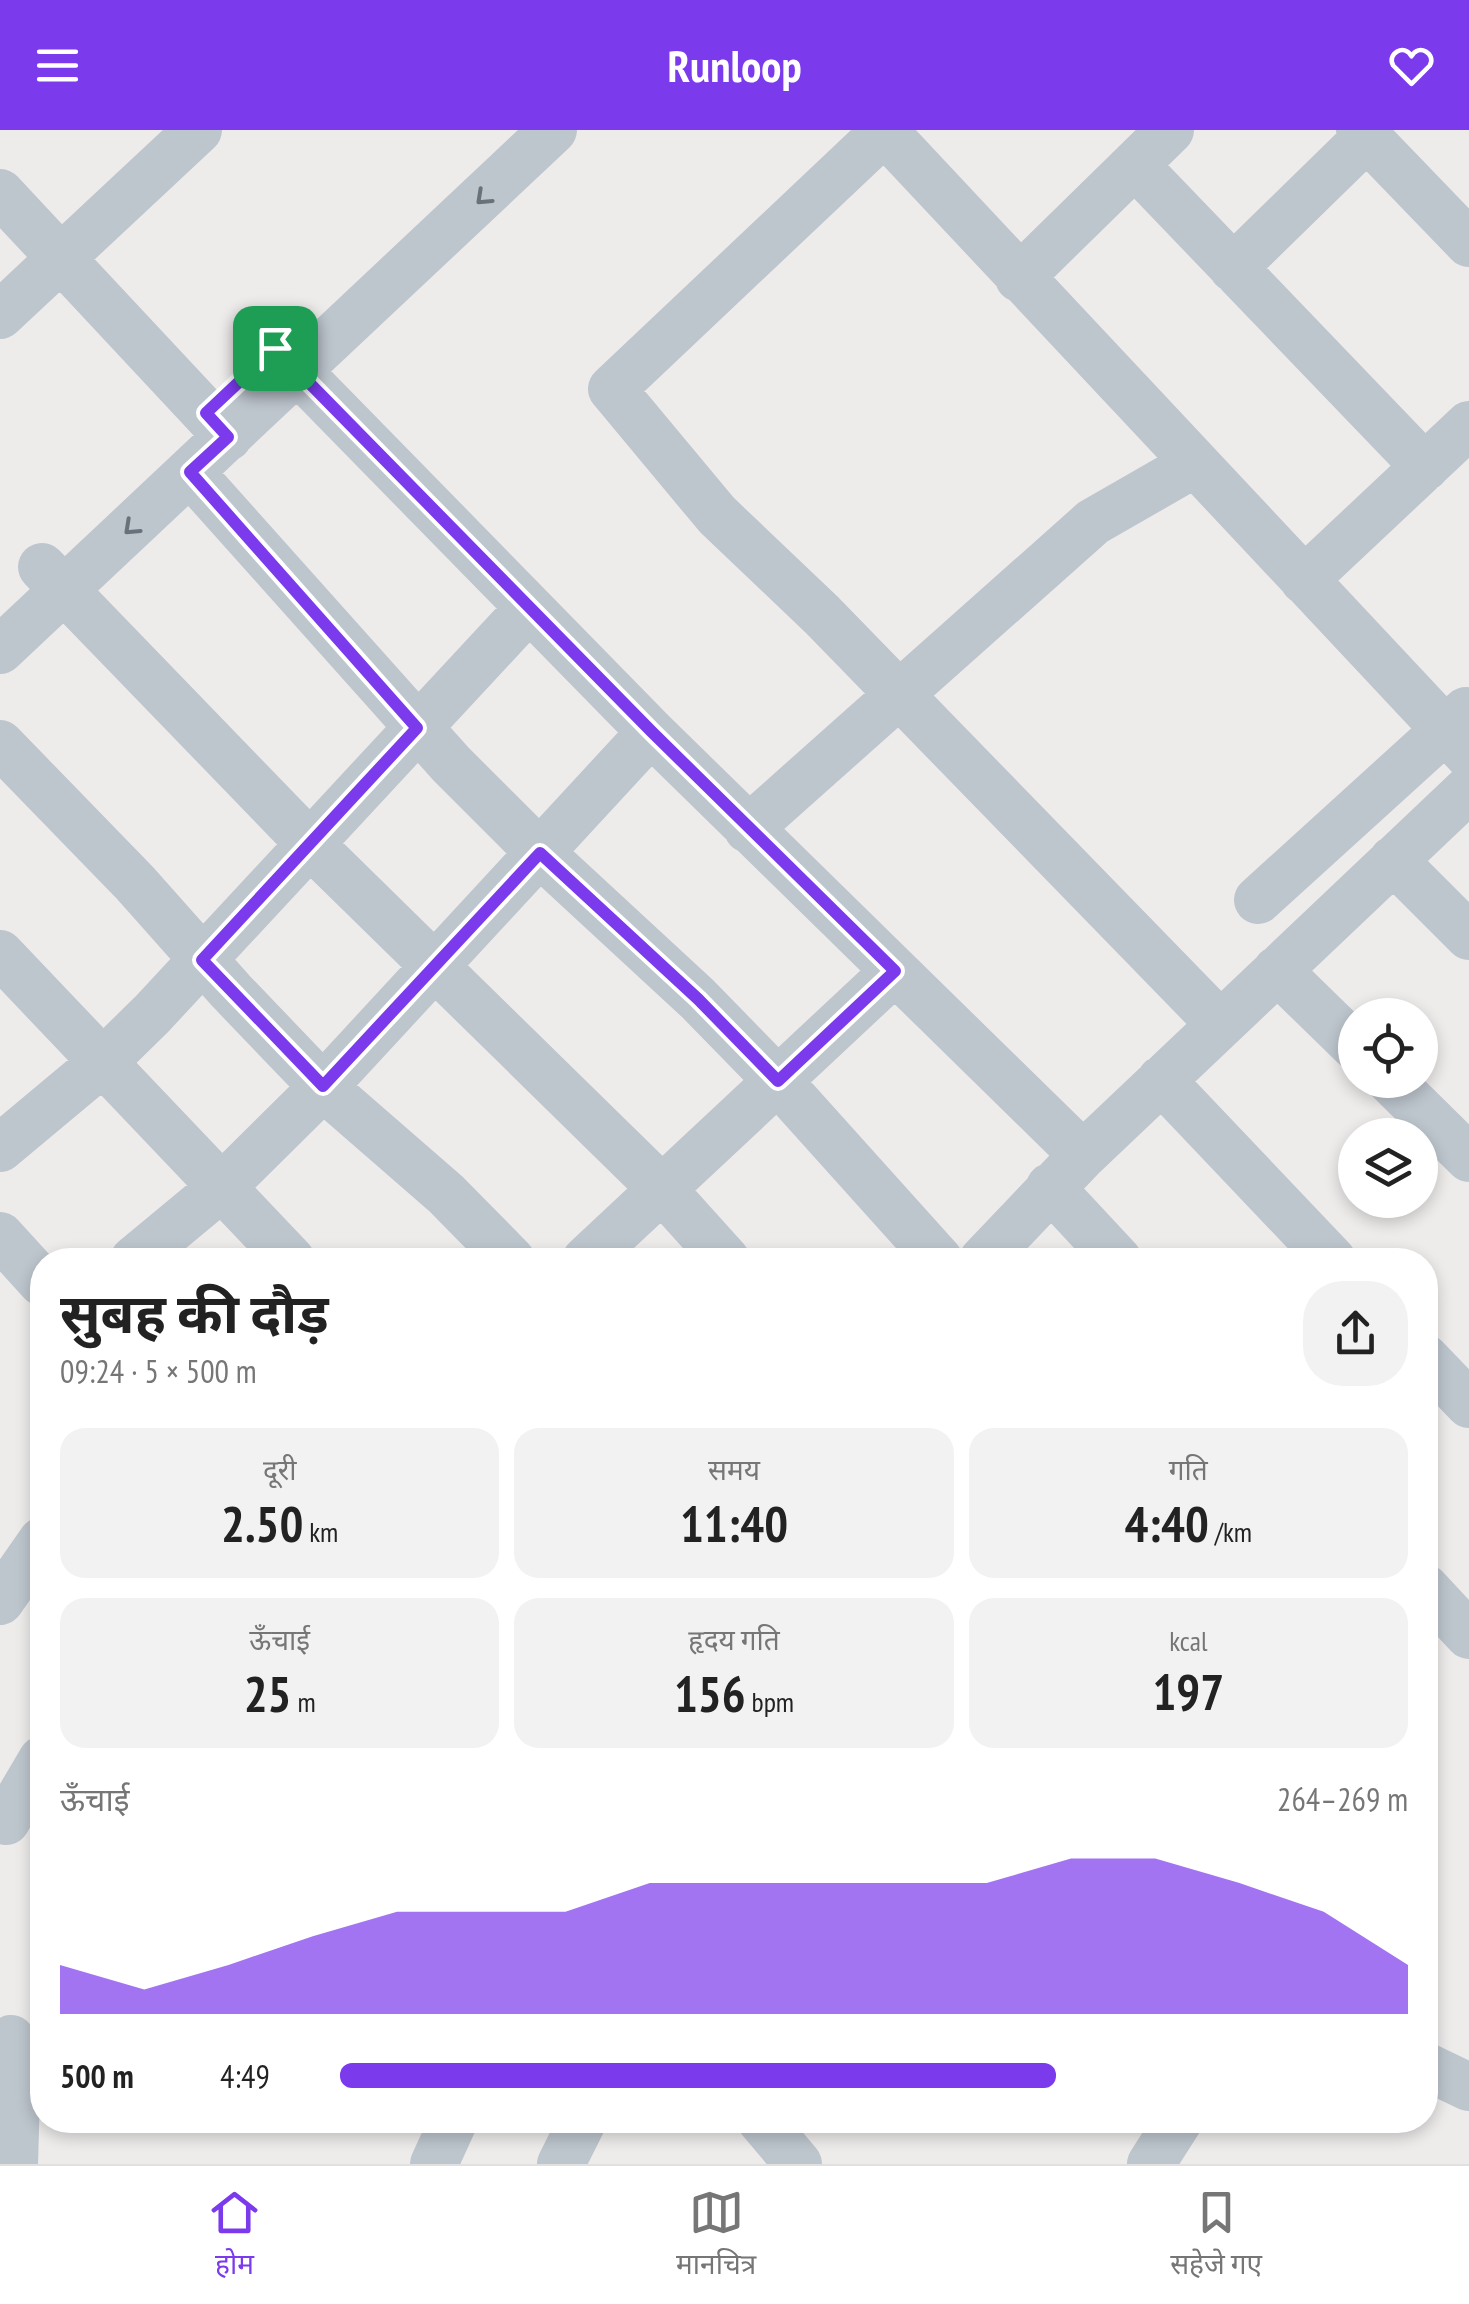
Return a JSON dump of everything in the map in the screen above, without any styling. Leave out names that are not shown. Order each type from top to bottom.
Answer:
[{"type":"street","points":[[0,315],[198,130]]},
{"type":"street","points":[[286,360],[508,130]]},
{"type":"street","points":[[0,650],[54,579],[286,360],[553,130]]},
{"type":"street","points":[[1220,1024],[898,693],[718,515],[612,390],[885,130],[1018,278],[1304,580],[1461,732],[1258,900]]},
{"type":"street","points":[[1018,278],[1170,130]]},
{"type":"street","points":[[1234,268],[1364,134],[1469,243]]},
{"type":"street","points":[[1135,165],[1425,467]]},
{"type":"street","points":[[0,194],[217,425]]},
{"type":"street","points":[[286,360],[748,829],[895,971],[1066,1171],[1111,1248]]},
{"type":"street","points":[[0,607],[54,579],[190,472],[217,425]]},
{"type":"street","points":[[1304,580],[1469,425]]},
{"type":"street","points":[[748,829],[1093,522],[1194,464]]},
{"type":"street","points":[[190,472],[417,728],[540,853],[685,986],[778,1081],[927,1248]]},
{"type":"street","points":[[54,579],[309,843],[662,1189],[715,1248]]},
{"type":"street","points":[[0,1148],[103,1062],[529,608]]},
{"type":"street","points":[[149,1248],[222,1188],[323,1086],[652,732]]},
{"type":"street","points":[[0,744],[136,883],[202,960],[323,1086],[446,1194],[499,1248]]},
{"type":"street","points":[[993,1248],[1066,1171],[1469,789]]},
{"type":"street","points":[[1393,860],[1469,936]]},
{"type":"street","points":[[0,954],[280,1248]]},
{"type":"street","points":[[1277,970],[1338,1029]]},
{"type":"street","points":[[599,1248],[895,971]]},
{"type":"street","points":[[1161,1080],[1321,1248]]},
{"type":"street","points":[[1408,1098],[1469,1158]]},
{"type":"street","points":[[2,1241],[30,1270]]},
{"type":"street","points":[[1438,1372],[1469,1404]]},
{"type":"street","points":[[0,1601],[30,1558]]},
{"type":"street","points":[[1438,1602],[1469,1634]]},
{"type":"street","points":[[16,1822],[30,1789]]},
{"type":"street","points":[[14,2164],[18,2036]]},
{"type":"street","points":[[1438,2072],[1469,2087]]},
{"type":"street","points":[[434,2164],[448,2133]]},
{"type":"street","points":[[561,2164],[576,2133]]},
{"type":"street","points":[[772,2133],[798,2164]]},
{"type":"street","points":[[1150,2164],[1170,2133]]},
{"type":"route","points":[[275,348],[748,829],[895,971],[778,1081],[698,999],[540,853],[323,1086],[202,960],[417,728],[190,472],[228,437],[206,413],[275,348]]}]
